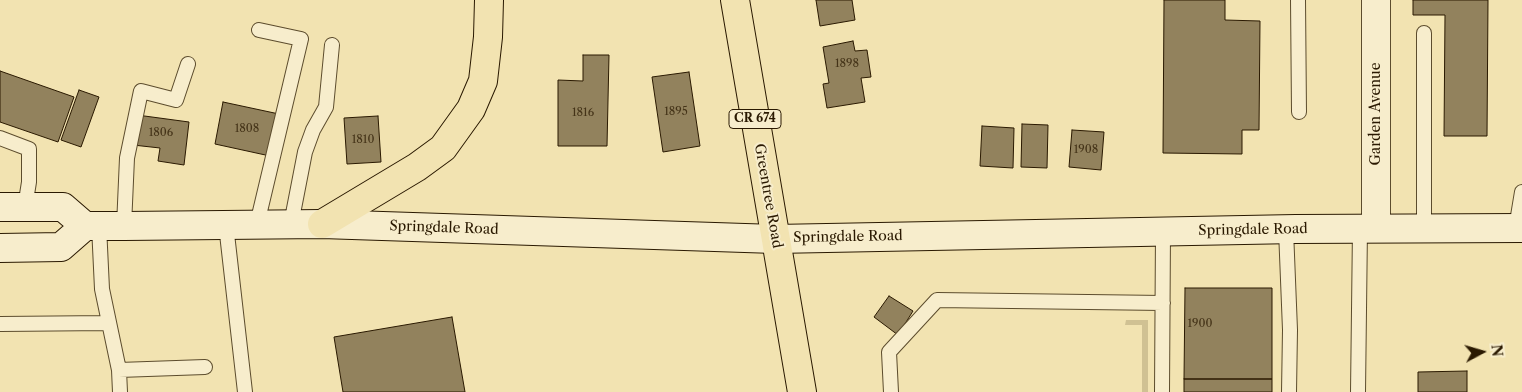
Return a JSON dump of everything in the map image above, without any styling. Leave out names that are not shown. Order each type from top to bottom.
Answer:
[{"type":"main road","points":[[322,224],[417,167],[443,148],[471,109],[483,81],[488,37],[489,0]]},
{"type":"main road","name":"Greentree Road","points":[[736,0],[802,392]]},
{"type":"main road","name":"Garden Avenue","points":[[1368,228],[1376,0]]},
{"type":"main road","points":[[13,207],[64,207],[103,226]]},
{"type":"main road","name":"Springdale Road","points":[[103,226],[322,224],[776,239],[1368,228],[1519,228]]},
{"type":"main road","points":[[0,248],[61,247],[103,226]]},
{"type":"lane","points":[[1298,0],[1299,112]]},
{"type":"lane","points":[[257,224],[301,39],[259,30]]},
{"type":"lane","points":[[1424,33],[1424,228]]},
{"type":"lane","points":[[291,224],[305,152],[313,130],[326,107],[332,45]]},
{"type":"lane","points":[[120,392],[119,370],[102,289],[103,226],[126,158],[141,91],[176,100],[188,64]]},
{"type":"lane","points":[[0,138],[29,149],[29,182],[13,207]]},
{"type":"lane","points":[[1519,228],[1522,192]]},
{"type":"lane","points":[[226,225],[245,392]]},
{"type":"lane","points":[[1358,392],[1368,228]]},
{"type":"lane","points":[[1286,230],[1290,330],[1289,392]]},
{"type":"lane","points":[[1162,392],[1163,232]]},
{"type":"lane","points":[[890,392],[889,352],[937,300],[1163,304]]},
{"type":"lane","points":[[0,324],[108,323]]},
{"type":"lane","points":[[119,370],[205,367]]},
{"type":"shaded area","points":[[1126,320],[1148,320],[1148,392],[1142,392],[1142,325],[1125,325]]},
{"type":"building","points":[[816,0],[852,0],[855,20],[820,26]]},
{"type":"building","points":[[1164,0],[1225,0],[1225,20],[1260,21],[1259,130],[1242,130],[1242,154],[1163,153]]},
{"type":"building","points":[[1413,0],[1488,0],[1487,136],[1444,136],[1445,15],[1413,15]]},
{"type":"building","points":[[853,41],[855,51],[867,50],[871,77],[861,78],[865,102],[827,108],[823,84],[829,83],[823,47]]},
{"type":"building","points":[[583,55],[609,55],[607,146],[558,146],[558,80],[583,81]]},
{"type":"building","points":[[0,71],[74,97],[58,142],[0,122]]},
{"type":"building","points":[[689,72],[700,146],[663,152],[652,77]]},
{"type":"building","points":[[79,90],[99,97],[81,147],[61,140]]},
{"type":"building","points":[[223,102],[279,114],[270,156],[215,144]]},
{"type":"building","points":[[137,115],[189,122],[184,165],[158,161],[160,148],[133,145]]},
{"type":"building","points":[[378,116],[381,162],[347,164],[344,118]]},
{"type":"building","points":[[1022,124],[1048,125],[1047,168],[1021,167]]},
{"type":"building","points":[[982,126],[1014,128],[1013,168],[980,166]]},
{"type":"building","points":[[1072,130],[1104,132],[1101,170],[1069,167]]},
{"type":"building","points":[[1185,288],[1272,288],[1272,379],[1184,379]]},
{"type":"building","points":[[889,296],[913,311],[898,335],[874,317]]},
{"type":"building","points":[[452,317],[465,392],[343,392],[334,337]]},
{"type":"building","points":[[1467,371],[1467,392],[1418,392],[1418,372]]},
{"type":"building","points":[[1184,379],[1272,379],[1272,392],[1184,392]]}]
